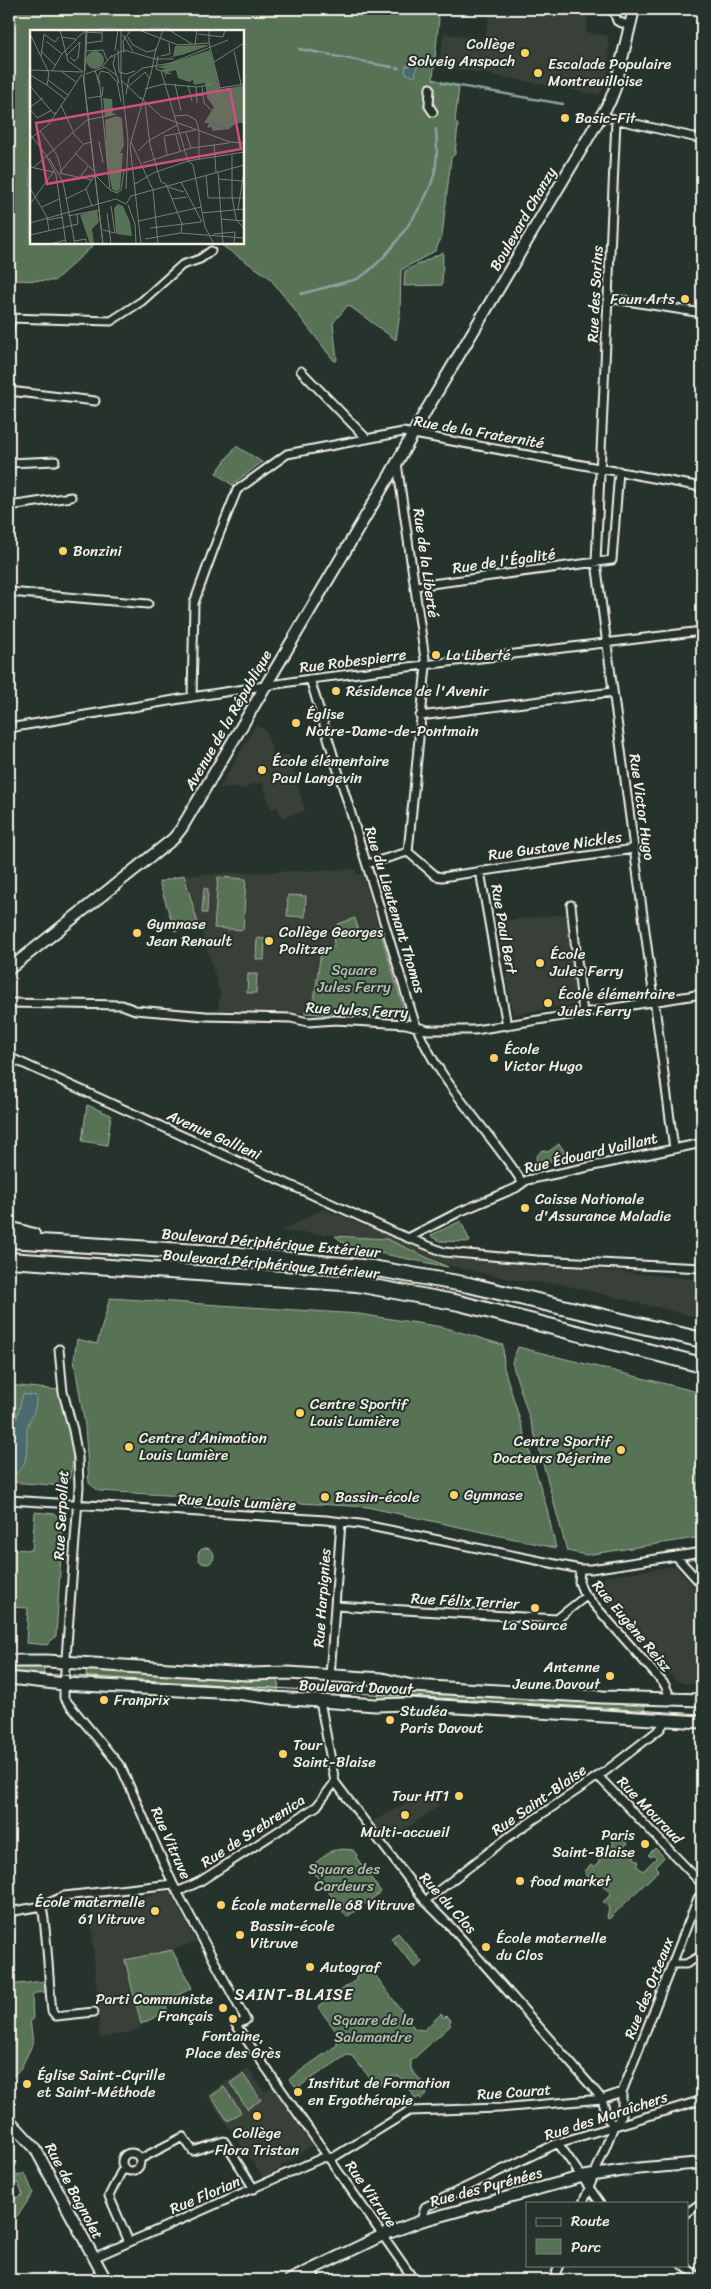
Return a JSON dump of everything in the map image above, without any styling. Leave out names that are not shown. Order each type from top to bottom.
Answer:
[{"type":"highway","points":[[9,1230],[57,1242]]},
{"type":"highway","name":"Boulevard Périphérique Extérieur","points":[[9,1240],[232,1254],[372,1268],[470,1285],[702,1340]]},
{"type":"highway","name":"Boulevard Périphérique Intérieur","points":[[9,1260],[357,1284],[460,1303],[702,1365]]},
{"type":"highway","points":[[640,1324],[702,1336]]},
{"type":"highway","points":[[669,1357],[702,1370]]},
{"type":"main road","name":"Boulevard Chanzy","points":[[413,434],[601,116],[615,88],[634,9]]},
{"type":"main road","name":"Avenue de la République","points":[[9,969],[178,834],[413,434]]},
{"type":"main road","name":"Boulevard Davout","points":[[9,1661],[66,1662],[247,1674],[282,1673],[382,1679],[431,1687],[603,1697],[702,1700]]},
{"type":"main road","name":"Boulevard Davout","points":[[9,1678],[64,1684],[237,1693],[320,1701],[494,1708],[702,1722]]},
{"type":"main road","name":"Rue de Bagnolet","points":[[9,2120],[35,2148],[106,2280]]},
{"type":"main road","name":"Rue des Pyrénées","points":[[290,2280],[383,2234],[421,2221],[581,2177],[633,2169],[702,2163]]},
{"type":"street","points":[[614,9],[614,16],[618,22],[630,26]]},
{"type":"street","points":[[430,88],[428,106],[433,112]]},
{"type":"street","points":[[601,116],[616,121],[702,139]]},
{"type":"street","name":"Rue des Sorins","points":[[601,468],[616,121]]},
{"type":"street","points":[[9,332],[10,318],[111,321],[142,301],[182,265],[200,259],[211,251]]},
{"type":"street","points":[[608,298],[702,313]]},
{"type":"street","points":[[301,371],[366,439]]},
{"type":"street","points":[[9,391],[96,401]]},
{"type":"street","name":"Rue de la Fraternité","points":[[192,697],[194,603],[237,490],[287,454],[403,432],[702,487]]},
{"type":"street","points":[[9,464],[55,461]]},
{"type":"street","name":"Rue de la Liberté","points":[[397,463],[426,666],[408,852]]},
{"type":"street","name":"Rue Victor Hugo","points":[[601,468],[596,562],[674,1149]]},
{"type":"street","points":[[596,562],[612,560],[618,471]]},
{"type":"street","points":[[9,506],[71,496]]},
{"type":"street","name":"Rue de l'Égalité","points":[[416,586],[596,562]]},
{"type":"street","points":[[9,592],[148,604]]},
{"type":"street","name":"Rue Robespierre","points":[[9,728],[310,679],[702,631]]},
{"type":"street","name":"Rue du Lieutenant Thomas","points":[[310,679],[416,1028],[438,1069],[522,1182]]},
{"type":"street","points":[[420,716],[613,692]]},
{"type":"street","name":"Rue Gustave Nickles","points":[[480,871],[634,849]]},
{"type":"street","points":[[367,864],[408,852]]},
{"type":"street","name":"Rue Paul Bert","points":[[408,852],[436,876],[480,871],[507,1026]]},
{"type":"street","points":[[570,905],[584,1014]]},
{"type":"street","name":"Rue Jules Ferry","points":[[9,1003],[122,1005],[135,1010],[291,1018],[308,1022],[335,1020],[397,1024],[428,1030],[475,1030],[702,994]]},
{"type":"street","name":"Avenue Gallieni","points":[[9,1057],[408,1238],[444,1252],[537,1260],[702,1268]]},
{"type":"street","name":"Rue Édouard Vaillant","points":[[408,1238],[459,1212],[516,1188],[522,1182],[702,1143]]},
{"type":"street","name":"Rue Serpollet","points":[[59,1349],[64,1392],[78,1457],[79,1487],[76,1505],[64,1684]]},
{"type":"street","name":"Rue Louis Lumière","points":[[9,1500],[341,1522],[376,1526],[580,1569],[591,1569],[702,1552]]},
{"type":"street","name":"Rue Harpignies","points":[[330,1676],[341,1522]]},
{"type":"street","points":[[676,1556],[702,1586]]},
{"type":"street","name":"Rue Eugène Reisz","points":[[580,1569],[579,1582],[586,1596],[665,1685],[671,1699]]},
{"type":"street","name":"Rue Félix Terrier","points":[[335,1606],[557,1619],[586,1596]]},
{"type":"street","name":"Rue Vitruve","points":[[64,1684],[64,1698],[121,1766],[173,1884],[246,2020],[236,2025],[414,2280]]},
{"type":"street","name":"Rue du Clos","points":[[320,1701],[335,1782],[425,1901],[452,1928],[602,2099]]},
{"type":"street","name":"Rue Saint-Blaise","points":[[425,1901],[511,1835],[598,1776],[660,1729],[666,1720]]},
{"type":"street","name":"Rue Mouraud","points":[[598,1776],[702,1884]]},
{"type":"street","name":"Rue de Srebrenica","points":[[177,1892],[199,1882],[317,1806],[335,1782]]},
{"type":"street","points":[[9,1912],[42,1906],[64,1896],[173,1884]]},
{"type":"street","name":"Rue des Orteaux","points":[[583,2202],[614,2126],[622,2115],[622,2092],[698,1898],[702,1895]]},
{"type":"street","points":[[42,1906],[52,2011],[56,2016],[94,2012]]},
{"type":"street","points":[[673,1964],[686,1964],[702,1955]]},
{"type":"street","points":[[614,2126],[608,2119],[602,2099],[622,2092]]},
{"type":"street","name":"Rue Courat","points":[[328,2157],[334,2157],[409,2112],[500,2108],[602,2099]]},
{"type":"street","name":"Rue des Maraîchers","points":[[421,2221],[425,2207],[558,2143],[702,2100]]},
{"type":"street","points":[[140,2159],[183,2136],[193,2151],[224,2141],[254,2189]]},
{"type":"street","points":[[558,2143],[599,2202]]},
{"type":"street","points":[[131,2152],[137,2153],[140,2159],[139,2167],[131,2171],[124,2169],[121,2162],[123,2156],[131,2152]]},
{"type":"street","name":"Rue Florian","points":[[93,2258],[328,2157]]},
{"type":"street","points":[[124,2169],[120,2172],[109,2196],[129,2242]]},
{"type":"street","points":[[688,2211],[702,2202]]},
{"type":"street","points":[[553,2280],[558,2266]]},
{"type":"street","points":[[683,2266],[702,2279]]},
{"type":"street","points":[[310,2270],[317,2280]]},
{"type":"shaded area","name":"Collège Solveig Anspach","points":[[490,9],[588,9],[586,32],[608,36],[609,66],[604,87],[599,95],[439,65],[444,33],[485,40]]},
{"type":"shaded area","name":"École élémentaire Paul Langevin","points":[[256,725],[266,731],[274,758],[289,755],[305,811],[282,818],[278,807],[271,809],[262,782],[249,785],[246,789],[225,787],[219,789]]},
{"type":"shaded area","name":"Collège Georges Politzer","points":[[355,869],[357,875],[362,873],[379,927],[359,934],[340,930],[333,932],[334,945],[328,952],[321,952],[313,1007],[304,1013],[218,1010],[220,993],[185,875]]},
{"type":"shaded area","name":"École Jules Ferry","points":[[570,914],[580,1004],[513,1014],[496,921]]},
{"type":"shaded area","points":[[323,1209],[445,1258],[580,1268],[702,1280],[702,1318],[560,1284],[520,1281],[451,1266],[387,1239],[281,1231]]},
{"type":"shaded area","points":[[675,1566],[702,1596],[702,1683],[683,1683],[673,1678],[595,1590],[599,1580],[604,1577]]},
{"type":"shaded area","name":"Multi-accueil","points":[[428,1791],[439,1806],[387,1842],[372,1822]]},
{"type":"shaded area","points":[[170,1891],[196,1942],[172,1950],[125,1960],[141,2027],[131,2032],[100,2038],[90,1901],[92,1898],[139,1897]]},
{"type":"shaded area","name":"Collège Flora Tristan","points":[[248,2068],[265,2092],[272,2087],[312,2145],[264,2179],[207,2095]]},
{"type":"green space","points":[[9,9],[434,9],[439,18],[433,79],[459,87],[455,121],[458,125],[455,154],[451,158],[442,236],[435,251],[401,270],[400,313],[396,340],[348,305],[333,323],[337,360],[335,362],[269,277],[220,244],[244,244],[244,30],[30,30],[30,244],[95,244],[54,281],[9,280]]},
{"type":"green space","points":[[443,252],[442,285],[404,286],[405,271]]},
{"type":"green space","points":[[236,446],[262,462],[232,485],[216,473]]},
{"type":"green space","points":[[184,875],[198,923],[175,931],[159,882]]},
{"type":"green space","points":[[218,877],[246,879],[243,930],[214,928]]},
{"type":"green space","points":[[204,888],[208,889],[207,913],[202,913]]},
{"type":"green space","points":[[288,895],[306,896],[305,917],[287,916]]},
{"type":"green space","name":"Square Jules Ferry","points":[[355,918],[359,933],[379,927],[403,1007],[392,1018],[304,1013],[313,1007],[321,952],[328,952],[334,945],[333,932],[339,930],[338,924]]},
{"type":"green space","points":[[257,938],[265,939],[264,960],[256,959]]},
{"type":"green space","points":[[248,974],[257,974],[256,993],[247,993]]},
{"type":"green space","points":[[87,1105],[111,1115],[107,1145],[82,1141]]},
{"type":"green space","points":[[559,1144],[565,1152],[564,1158],[540,1164],[537,1163],[536,1157],[542,1150],[548,1152]]},
{"type":"green space","points":[[461,1221],[470,1242],[440,1241],[432,1237],[431,1235]]},
{"type":"green space","points":[[335,1236],[387,1239],[448,1267],[349,1247]]},
{"type":"green space","name":"Centre Sportif Louis Lumière","points":[[110,1298],[359,1314],[443,1327],[503,1345],[504,1368],[546,1505],[556,1548],[367,1507],[99,1491],[89,1483],[85,1426],[74,1360],[77,1339],[97,1344]]},
{"type":"green space","name":"Centre Sportif Docteurs Déjerine","points":[[518,1347],[702,1393],[702,1537],[586,1555],[567,1551],[538,1445],[512,1362]]},
{"type":"green space","points":[[9,1385],[58,1390],[69,1425],[73,1452],[70,1476],[65,1486],[9,1482]]},
{"type":"green space","points":[[35,1512],[55,1514],[63,1523],[56,1636],[47,1645],[26,1643],[28,1608],[9,1607],[9,1549],[32,1550]]},
{"type":"green space","points":[[203,1548],[209,1548],[214,1553],[212,1562],[203,1564],[198,1559],[198,1553]]},
{"type":"green space","points":[[9,1666],[44,1668],[43,1676],[9,1674]]},
{"type":"green space","points":[[93,1669],[279,1677],[278,1695],[92,1681],[92,1679],[86,1678],[86,1670],[92,1671]]},
{"type":"green space","points":[[379,1683],[409,1690],[645,1704],[644,1712],[378,1701]]},
{"type":"green space","points":[[619,1833],[628,1843],[624,1847],[635,1856],[633,1857],[639,1862],[637,1866],[643,1871],[656,1858],[653,1855],[651,1857],[648,1855],[655,1848],[664,1857],[656,1866],[659,1870],[609,1919],[607,1918],[609,1908],[603,1902],[611,1894],[594,1876],[590,1879],[584,1872],[591,1865],[594,1867],[600,1862],[598,1860],[614,1843],[612,1841]]},
{"type":"green space","name":"Square des Cardeurs","points":[[353,1850],[381,1892],[365,1904],[361,1903],[355,1907],[355,1911],[347,1917],[310,1867],[331,1851]]},
{"type":"green space","points":[[398,1933],[422,1962],[415,1968],[391,1938]]},
{"type":"green space","points":[[172,1950],[192,1988],[164,2002],[168,2011],[141,2024],[125,1960]]},
{"type":"green space","name":"Square de la Salamandre","points":[[362,1963],[367,1970],[370,1968],[415,2029],[424,2030],[441,2014],[444,2018],[446,2016],[451,2021],[449,2023],[451,2025],[411,2061],[411,2069],[428,2089],[425,2092],[427,2094],[421,2099],[419,2097],[416,2099],[399,2076],[393,2076],[379,2085],[375,2084],[352,2056],[347,2055],[297,2088],[289,2079],[337,2045],[339,2035],[318,2007],[357,1979],[351,1971]]},
{"type":"green space","points":[[45,1981],[46,1992],[35,1993],[32,1997],[33,2020],[30,2020],[33,2043],[21,2068],[9,2081],[9,1985]]},
{"type":"green space","points":[[243,2074],[261,2100],[247,2109],[230,2083]]},
{"type":"green space","points":[[224,2087],[241,2112],[228,2121],[211,2096]]},
{"type":"green space","points":[[17,2173],[19,2176],[25,2173],[33,2193],[19,2214],[9,2224],[9,2201],[23,2195],[18,2183],[9,2187],[9,2176]]},
{"type":"water","points":[[417,65],[415,77],[405,73],[406,66]]},
{"type":"water","points":[[23,1394],[36,1396],[36,1405],[27,1428],[27,1450],[24,1464],[16,1473],[9,1475],[12,1460],[12,1436]]},
{"type":"waterway","points":[[299,49],[331,55]]},
{"type":"waterway","points":[[334,56],[366,62]]},
{"type":"waterway","points":[[369,63],[392,67]]},
{"type":"waterway","points":[[442,83],[563,104]]},
{"type":"waterway","points":[[301,294],[357,279],[380,261],[392,247],[414,217],[430,187],[436,164],[436,129]]},
{"type":"tram line","points":[[9,1672],[702,1714]]},
{"type":"place","name":"Collège Solveig Anspach","points":[[525,53]]},
{"type":"place","name":"Escalade Populaire Montreuilloise","points":[[538,73]]},
{"type":"place","name":"Basic-Fit","points":[[565,118]]},
{"type":"place","name":"Faun Arts","points":[[685,299]]},
{"type":"place","name":"Bonzini","points":[[63,551]]},
{"type":"place","name":"La Liberté","points":[[436,655]]},
{"type":"place","name":"Résidence de l'Avenir","points":[[336,691]]},
{"type":"place","name":"Église Notre-Dame-de-Pontmain","points":[[296,723]]},
{"type":"place","name":"École élémentaire Paul Langevin","points":[[262,770]]},
{"type":"place","name":"Gymnase Jean Renault","points":[[137,933]]},
{"type":"place","name":"Collège Georges Politzer","points":[[269,941]]},
{"type":"place","name":"École Jules Ferry","points":[[540,963]]},
{"type":"place","name":"École élémentaire Jules Ferry","points":[[548,1003]]},
{"type":"place","name":"École Victor Hugo","points":[[494,1058]]},
{"type":"place","name":"Caisse Nationale d'Assurance Maladie","points":[[525,1208]]},
{"type":"place","name":"Centre Sportif Louis Lumière","points":[[300,1413]]},
{"type":"place","name":"Centre d’Animation Louis Lumière","points":[[129,1447]]},
{"type":"place","name":"Centre Sportif Docteurs Déjerine","points":[[621,1450]]},
{"type":"place","name":"Gymnase","points":[[454,1495]]},
{"type":"place","name":"Bassin-école","points":[[325,1497]]},
{"type":"place","name":"La Source","points":[[535,1608]]},
{"type":"place","name":"Antenne Jeune Davout","points":[[610,1676]]},
{"type":"place","name":"Franprix","points":[[104,1700]]},
{"type":"place","name":"Studéa Paris Davout","points":[[390,1720]]},
{"type":"place","name":"Tour Saint-Blaise","points":[[283,1754]]},
{"type":"place","name":"Tour HT1","points":[[459,1796]]},
{"type":"place","name":"Multi-accueil","points":[[405,1815]]},
{"type":"place","name":"Paris Saint-Blaise","points":[[645,1844]]},
{"type":"place","name":"food market","points":[[520,1881]]},
{"type":"place","name":"École maternelle 68 Vitruve","points":[[221,1905]]},
{"type":"place","name":"École maternelle 61 Vitruve","points":[[155,1911]]},
{"type":"place","name":"Bassin-école Vitruve","points":[[240,1935]]},
{"type":"place","name":"École maternelle du Clos","points":[[486,1947]]},
{"type":"place","name":"Autograf","points":[[310,1967]]},
{"type":"place","name":"Parti Communiste Français","points":[[223,2008]]},
{"type":"place","name":"Fontaine, Place des Grès","points":[[233,2019]]},
{"type":"place","name":"Église Saint-Cyrille et Saint-Méthode","points":[[27,2084]]},
{"type":"place","name":"Institut de Formation en Ergothérapie","points":[[298,2092]]},
{"type":"place","name":"Collège Flora Tristan","points":[[257,2116]]},
{"type":"district","name":"SAINT-BLAISE","points":[[294,1994]]}]
